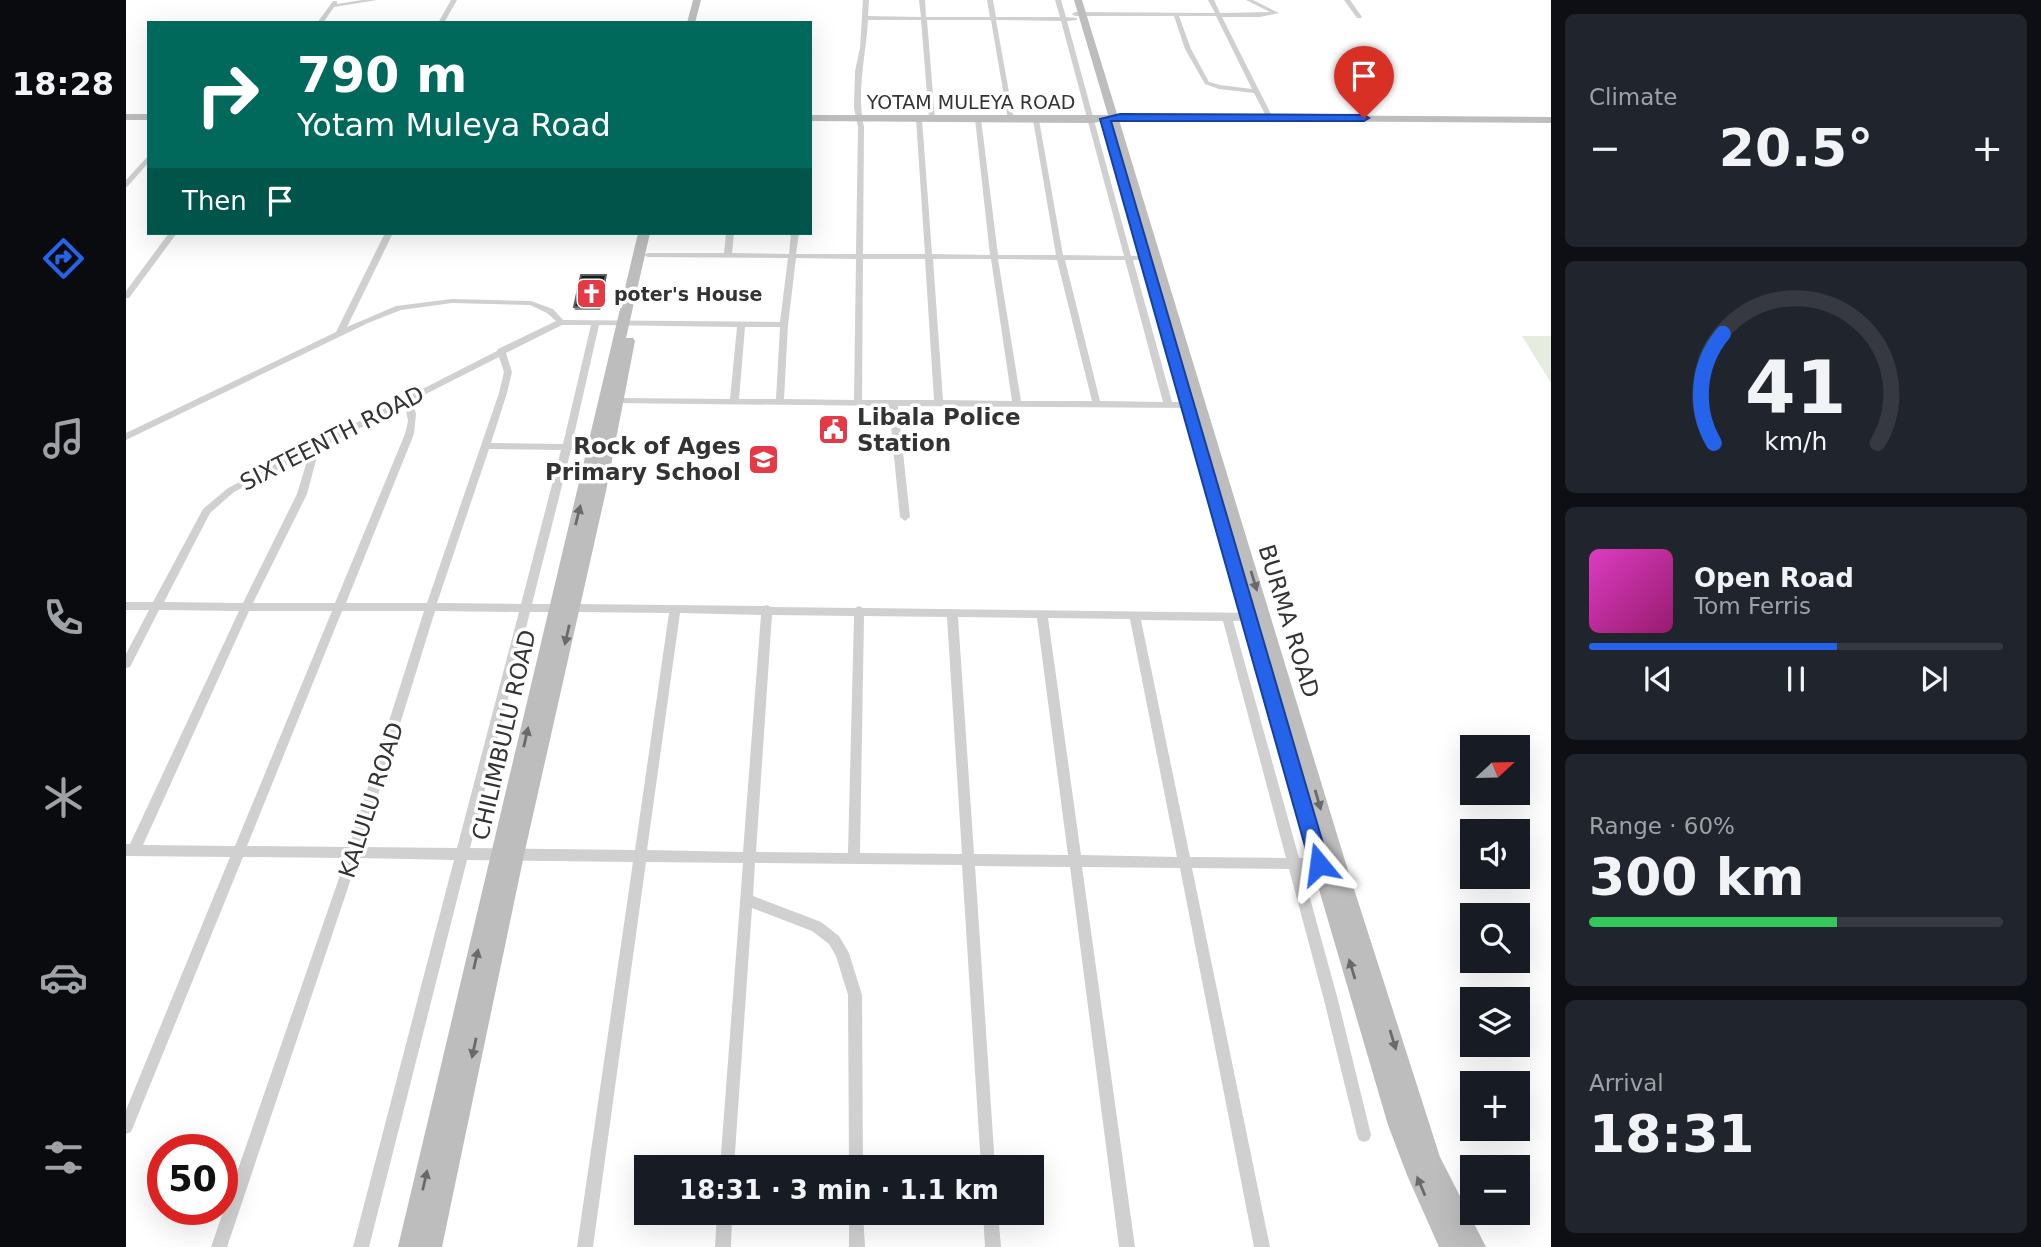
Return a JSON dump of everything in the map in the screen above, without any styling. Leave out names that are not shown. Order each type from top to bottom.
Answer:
[{"type":"main road","points":[[692,21],[697,0]]},
{"type":"main road","points":[[699,21],[704,0]]},
{"type":"main road","name":"BURMA ROAD","points":[[1074,11],[1143,258],[1193,405],[1256,617],[1409,1155],[1421,1188],[1451,1247]]},
{"type":"main road","points":[[126,117],[147,117]]},
{"type":"main road","name":"YOTAM MULEYA ROAD","points":[[812,118],[1551,120]]},
{"type":"main road","name":"CHILIMBULU ROAD","points":[[410,1247],[507,855],[564,608],[617,401],[643,235]]},
{"type":"main road","name":"CHILIMBULU ROAD","points":[[564,608],[595,447],[653,235]]},
{"type":"main road","name":"CHILIMBULU ROAD","points":[[430,1247],[507,855]]},
{"type":"main road","name":"BURMA ROAD","points":[[1328,864],[1430,1160],[1474,1247]]},
{"type":"street","points":[[321,21],[334,3],[374,0]]},
{"type":"street","points":[[441,21],[454,0]]},
{"type":"street","points":[[858,402],[861,127],[858,119],[858,71],[866,0]]},
{"type":"street","points":[[922,0],[932,119]]},
{"type":"street","points":[[990,0],[1011,120]]},
{"type":"street","points":[[1058,0],[1074,11]]},
{"type":"street","points":[[1211,0],[1270,118]]},
{"type":"street","points":[[866,18],[993,18],[1074,11],[1176,15],[1277,13],[1249,0]]},
{"type":"street","points":[[1347,0],[1359,18]]},
{"type":"street","points":[[1176,15],[1188,48],[1207,83],[1256,91]]},
{"type":"street","points":[[919,119],[939,403]]},
{"type":"street","points":[[978,120],[994,257],[1017,403]]},
{"type":"street","points":[[1036,120],[1060,257],[1097,405]]},
{"type":"street","points":[[126,185],[147,159]]},
{"type":"street","points":[[126,296],[172,235]]},
{"type":"street","points":[[339,334],[387,235]]},
{"type":"street","points":[[728,255],[730,235]]},
{"type":"street","points":[[780,401],[784,325],[795,235]]},
{"type":"street","points":[[648,255],[1143,258],[1168,404]]},
{"type":"street","points":[[126,437],[398,308],[452,301],[531,303],[550,311],[561,322]]},
{"type":"street","name":"SIXTEENTH ROAD","points":[[126,664],[212,504],[231,490],[561,322],[784,325]]},
{"type":"street","points":[[361,1247],[567,446],[596,322]]},
{"type":"street","points":[[734,401],[741,325]]},
{"type":"street","name":"KALULU ROAD","points":[[219,1247],[354,852],[430,607],[486,446],[508,372],[502,351]]},
{"type":"street","points":[[126,1127],[411,431],[413,415],[407,400]]},
{"type":"street","points":[[617,401],[1193,405]]},
{"type":"street","points":[[894,403],[905,517]]},
{"type":"street","points":[[486,446],[595,447]]},
{"type":"street","points":[[315,448],[302,494],[130,850],[1328,864]]},
{"type":"street","points":[[126,606],[767,609],[1256,617]]},
{"type":"street","points":[[584,1247],[675,609]]},
{"type":"street","points":[[728,1155],[767,609]]},
{"type":"street","points":[[854,859],[859,610]]},
{"type":"street","points":[[952,612],[987,1155]]},
{"type":"street","points":[[1042,614],[1127,1247]]},
{"type":"street","points":[[1135,616],[1262,1247]]},
{"type":"street","points":[[1227,617],[1364,1135]]},
{"type":"street","points":[[746,900],[816,926],[834,940],[842,954],[855,995],[856,1155]]},
{"type":"street","points":[[723,1247],[724,1225]]},
{"type":"street","points":[[856,1225],[857,1247]]},
{"type":"street","points":[[991,1225],[993,1247]]},
{"type":"shaded area","points":[[1522,336],[1551,336],[1551,383]]},
{"type":"building","name":"poter's House","points":[[581,275],[606,275],[599,306],[574,307]]},
{"type":"place","name":"poter's House","points":[[591,294]]},
{"type":"place","name":"Libala Police Station","points":[[834,430]]},
{"type":"place","name":"Rock of Ages Primary School","points":[[764,459]]},
{"type":"route","points":[[1319,864],[1105,119],[1364,118]]}]
